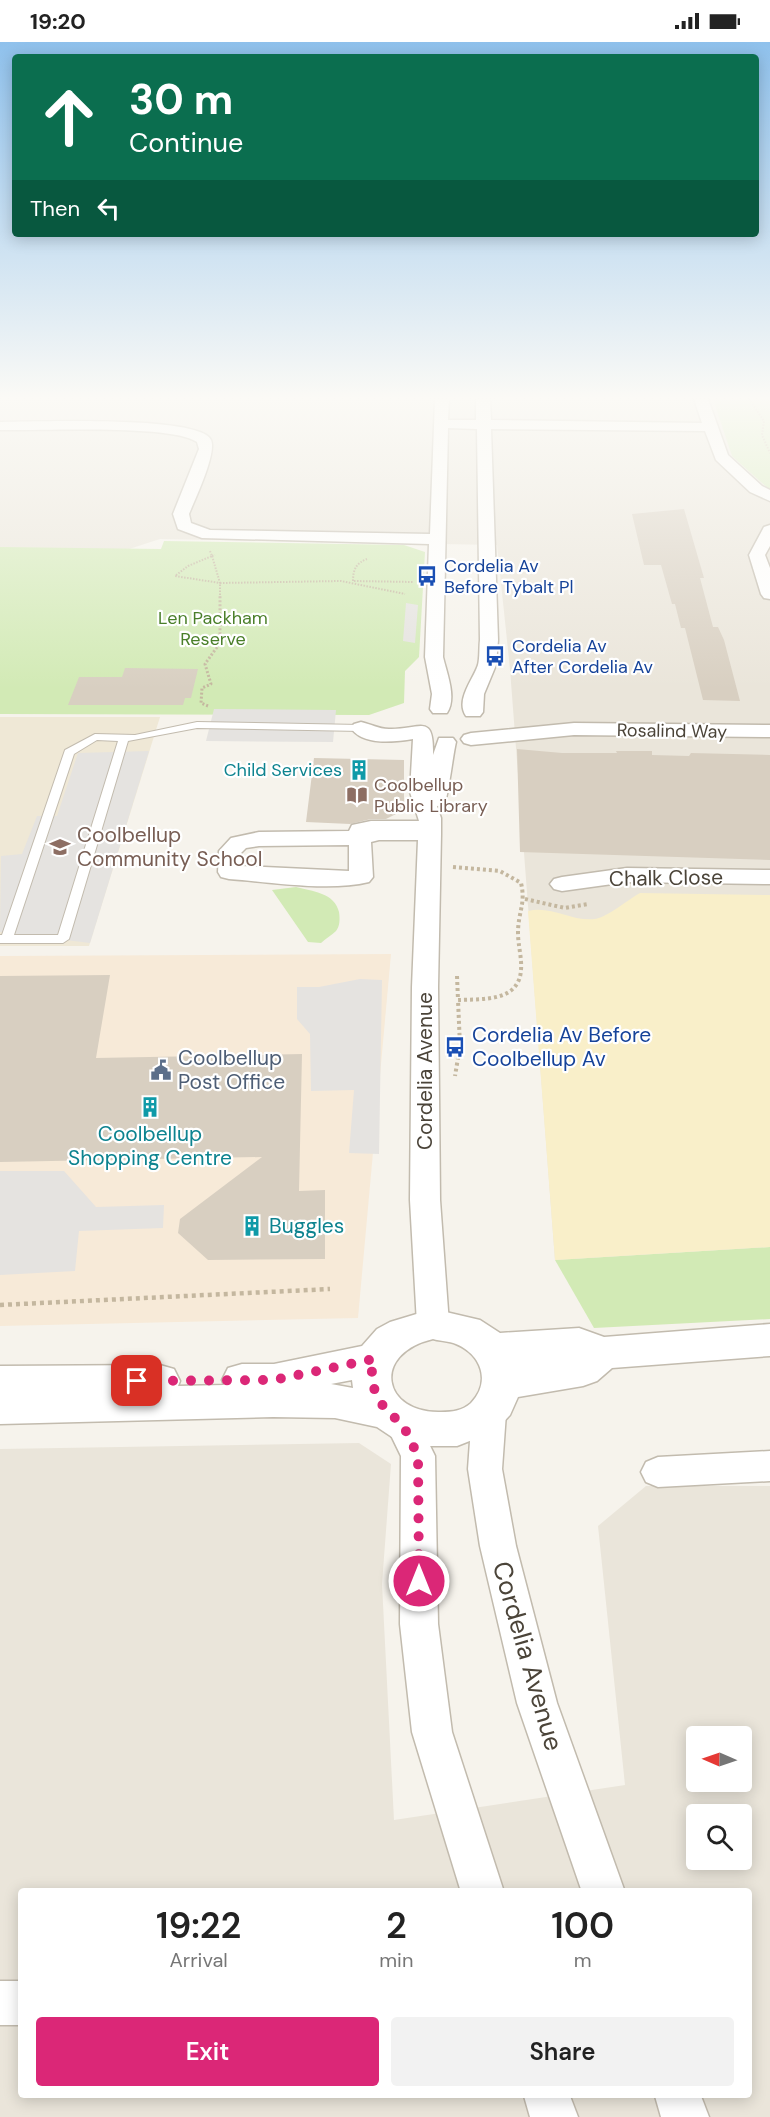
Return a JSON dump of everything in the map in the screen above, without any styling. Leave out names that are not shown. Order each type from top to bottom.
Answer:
[{"type":"street","points":[[188,496],[181,514],[184,526],[208,535],[438,540]]},
{"type":"street","points":[[439,496],[434,657],[442,694],[440,709]]},
{"type":"street","points":[[471,739],[484,730],[485,725],[478,716],[474,694],[487,665],[489,640],[486,496]]},
{"type":"street","points":[[770,530],[757,555],[770,594]]},
{"type":"street","points":[[430,827],[421,792],[421,729],[424,715],[440,709],[457,709],[478,716],[574,729]]},
{"type":"street","points":[[361,729],[371,735],[380,735],[421,729],[446,742],[574,729]]},
{"type":"street","name":"Rosalind Way","points":[[574,729],[770,731]]},
{"type":"street","points":[[430,827],[438,795],[439,772],[446,742]]},
{"type":"street","points":[[360,838],[361,877],[338,879],[229,872],[230,851],[239,843],[259,839],[360,838],[378,833],[430,827]]},
{"type":"street","name":"Cordelia Avenue","points":[[430,827],[425,987],[425,1200],[433,1324]]},
{"type":"street","name":"Chalk Close","points":[[562,884],[627,875],[770,877]]},
{"type":"street","points":[[0,1407],[273,1400],[335,1401],[394,1417],[420,1429],[439,1432],[458,1430],[475,1423],[495,1382],[482,1338],[450,1325],[414,1326],[397,1334],[383,1345],[374,1359],[371,1377],[376,1395],[394,1417],[418,1456],[419,1624],[432,1732],[482,1888]]},
{"type":"street","points":[[495,1382],[583,1370],[602,1353],[770,1340]]},
{"type":"street","points":[[0,1382],[274,1380],[374,1359]]},
{"type":"street","name":"Cordelia Avenue","points":[[495,1382],[485,1469],[500,1557],[537,1704],[603,1888]]},
{"type":"street","points":[[658,1472],[770,1466]]},
{"type":"street","points":[[0,2003],[18,2003]]},
{"type":"street","points":[[548,2098],[554,2117]]},
{"type":"street","points":[[679,2098],[685,2117]]},
{"type":"lane","points":[[124,738],[63,939],[3,939],[69,752],[95,737],[135,738],[197,725],[361,729]]},
{"type":"path","points":[[218,553],[188,566],[175,576],[220,583],[416,582]]},
{"type":"path","points":[[210,708],[201,703],[202,688],[211,684],[205,664],[220,643],[220,583],[212,556]]},
{"type":"path","points":[[341,581],[405,594]]},
{"type":"path","points":[[447,867],[500,871],[520,883],[525,899],[520,906],[519,931],[523,969],[516,989],[505,996],[485,1001],[458,1000]]},
{"type":"path","points":[[452,1085],[458,1067],[460,1046],[457,976]]},
{"type":"path","points":[[0,1305],[330,1289]]},
{"type":"shaded area","points":[[0,496],[770,496],[770,1247],[555,1260],[510,669],[497,545],[160,539],[123,551],[0,548]]},
{"type":"shaded area","points":[[406,603],[418,605],[415,643],[403,641]]},
{"type":"shaded area","points":[[214,709],[336,710],[333,742],[206,741]]},
{"type":"shaded area","name":"Coolbellup Community School","points":[[0,717],[160,717],[89,946],[0,946]]},
{"type":"shaded area","points":[[149,751],[90,943],[0,932],[1,856],[22,854],[37,816],[57,816],[78,753]]},
{"type":"shaded area","points":[[391,954],[358,1318],[0,1326],[0,956]]},
{"type":"shaded area","points":[[360,979],[382,980],[379,1154],[349,1153],[354,1090],[311,1091],[310,1034],[297,1019],[297,987],[319,987]]},
{"type":"shaded area","points":[[0,1171],[64,1171],[96,1207],[164,1205],[163,1228],[79,1231],[75,1271],[0,1275]]},
{"type":"shaded area","points":[[359,1443],[391,1464],[382,1584],[394,1820],[625,1785],[598,1526],[646,1486],[770,1486],[770,2117],[0,2117],[0,1449]]},
{"type":"green space","name":"Len Packham Reserve","points":[[164,541],[404,545],[425,552],[419,657],[405,671],[404,703],[369,715],[0,714],[0,547],[161,549]]},
{"type":"green space","points":[[296,887],[322,894],[337,906],[338,927],[321,943],[308,942],[272,890]]},
{"type":"green space","points":[[770,1247],[770,1319],[594,1328],[555,1260]]},
{"type":"sand","points":[[640,893],[770,895],[770,1247],[555,1260],[528,911],[545,910],[578,918],[595,919],[611,912]]},
{"type":"building","points":[[684,509],[704,578],[700,578],[713,627],[718,627],[724,640],[740,701],[703,700],[685,628],[681,628],[661,565],[644,565],[632,514]]},
{"type":"building","points":[[125,668],[198,669],[191,698],[185,698],[183,705],[68,705],[79,677],[122,677]]},
{"type":"building","points":[[517,749],[562,753],[652,751],[652,755],[689,756],[691,753],[770,755],[770,860],[520,852]]},
{"type":"building","name":"Coolbellup Public Library","points":[[314,758],[404,760],[404,810],[386,819],[371,819],[350,824],[306,822]]},
{"type":"building","name":"Coolbellup Shopping Centre","points":[[110,975],[96,1058],[302,1054],[299,1191],[325,1190],[325,1259],[208,1260],[178,1233],[180,1219],[262,1157],[0,1162],[0,976]]},
{"type":"place","name":"Cordelia Av Before Tybalt Pl","points":[[427,576]]},
{"type":"place","name":"Cordelia Av After Cordelia Av","points":[[495,656]]},
{"type":"place","name":"Child Services","points":[[359,770]]},
{"type":"place","name":"Coolbellup Public Library","points":[[357,795]]},
{"type":"place","name":"Coolbellup Community School","points":[[60,847]]},
{"type":"place","name":"Cordelia Av Before Coolbellup Av","points":[[455,1047]]},
{"type":"place","name":"Coolbellup Post Office","points":[[161,1070]]},
{"type":"place","name":"Coolbellup Shopping Centre","points":[[150,1107]]},
{"type":"place","name":"Buggles","points":[[252,1226]]},
{"type":"route","points":[[137,1381],[274,1380],[374,1359],[371,1377],[376,1395],[387,1412],[402,1423],[418,1456],[419,1581]]}]
